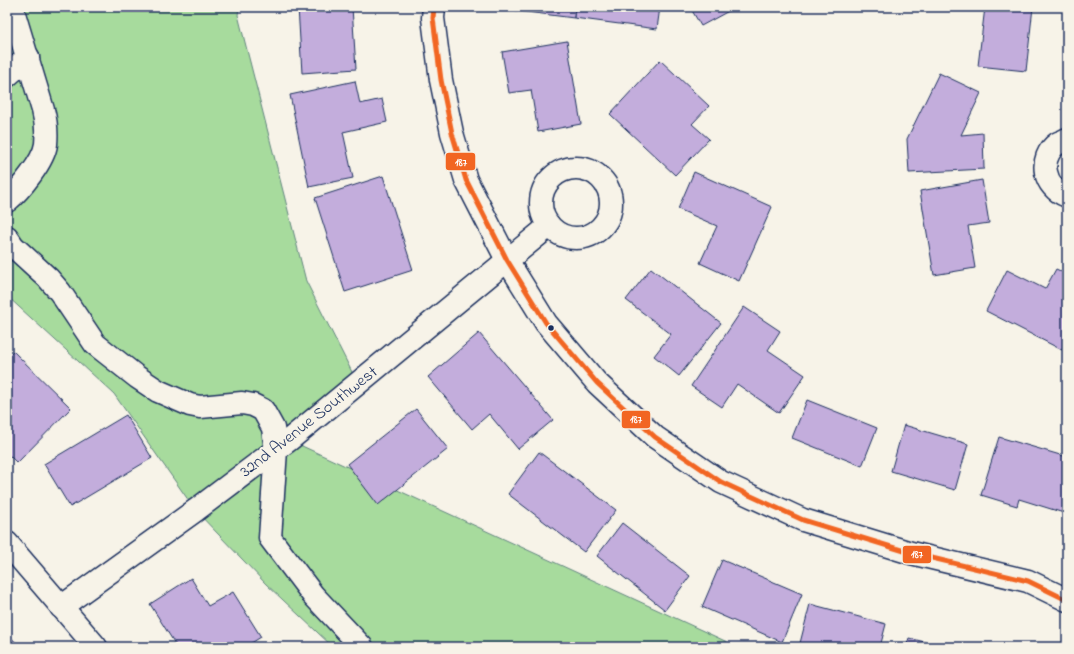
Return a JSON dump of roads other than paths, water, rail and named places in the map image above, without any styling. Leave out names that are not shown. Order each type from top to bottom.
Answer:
[{"type":"street","points":[[7,201],[28,179],[46,146],[47,127],[28,57],[12,7]]},
{"type":"street","points":[[434,7],[433,18],[441,80],[452,133],[466,180],[507,260],[546,323],[597,383],[655,437],[721,482],[803,520],[911,553],[1028,581],[1067,600]]},
{"type":"street","points":[[7,76],[28,57]]},
{"type":"street","points":[[1067,139],[1058,144],[1050,152],[1046,163],[1046,174],[1051,185],[1059,194],[1067,196]]},
{"type":"street","name":"32nd Avenue Southwest","points":[[61,607],[196,510],[276,450],[549,226]]},
{"type":"street","points":[[7,237],[13,246],[48,278],[60,292],[95,344],[137,377],[158,391],[180,402],[200,407],[242,403],[253,405],[263,410],[273,428],[276,450],[270,538],[313,595],[362,647]]},
{"type":"street","points":[[7,543],[96,647]]}]
